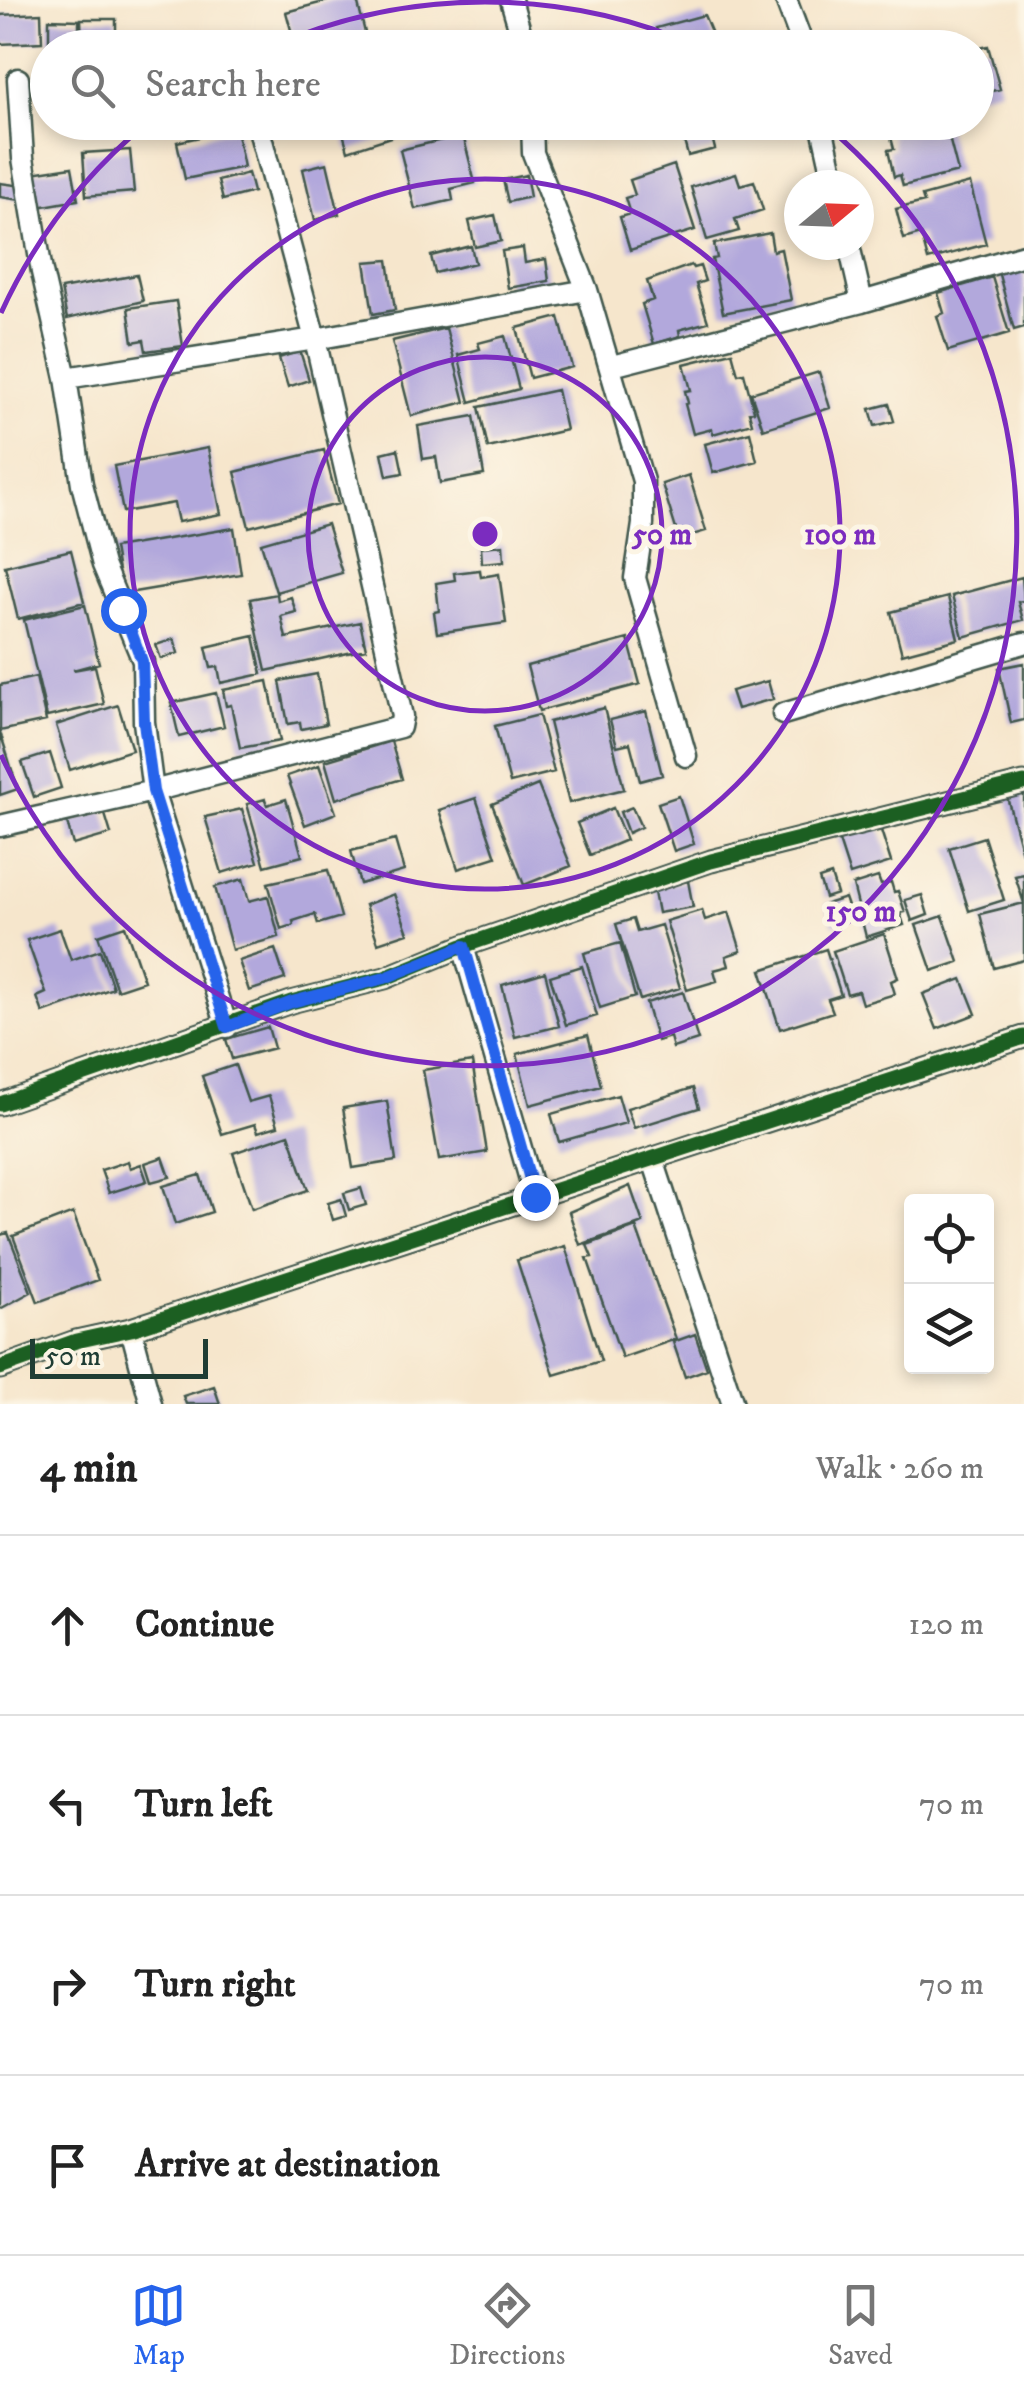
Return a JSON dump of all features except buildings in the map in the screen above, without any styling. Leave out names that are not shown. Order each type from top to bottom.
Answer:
[{"type":"street","points":[[511,0],[520,30]]},
{"type":"street","points":[[786,0],[797,30]]},
{"type":"street","points":[[18,79],[32,215],[66,378],[72,432],[90,521],[142,661],[144,722],[153,791],[227,1027]]},
{"type":"street","points":[[0,826],[400,727],[402,716],[315,339],[263,140]]},
{"type":"street","points":[[533,140],[533,153],[612,366],[643,482],[643,524],[635,578],[686,756]]},
{"type":"street","points":[[825,140],[832,170]]},
{"type":"street","points":[[612,366],[1024,256]]},
{"type":"street","points":[[852,260],[862,302]]},
{"type":"street","points":[[66,378],[315,339],[587,290]]},
{"type":"street","points":[[782,714],[1024,643]]},
{"type":"street","points":[[0,1104],[292,1002],[385,978],[464,946],[711,861],[1024,782]]},
{"type":"street","points":[[464,946],[535,1197]]},
{"type":"street","points":[[0,1368],[76,1341],[131,1330],[1024,1037]]},
{"type":"street","points":[[653,1160],[733,1404]]},
{"type":"street","points":[[131,1330],[151,1404]]},
{"type":"cycle path","points":[[0,1104],[291,1002],[385,978],[463,946],[711,861],[1024,783]]},
{"type":"cycle path","points":[[0,1368],[76,1341],[131,1329],[1024,1037]]},
{"type":"route","points":[[123,610],[142,661],[144,722],[153,791],[227,1027],[292,1002],[385,978],[464,946],[535,1197]]}]
